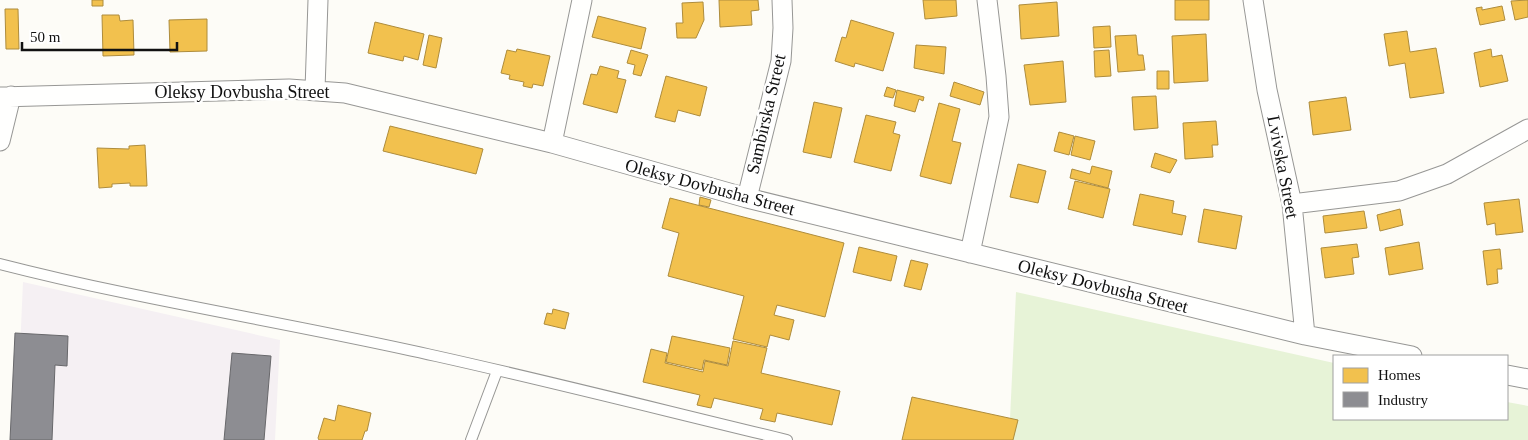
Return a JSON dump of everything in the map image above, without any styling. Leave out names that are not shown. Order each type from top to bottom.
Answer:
[{"type":"street","points":[[315,90],[318,0]]},
{"type":"street","points":[[552,143],[582,0]]},
{"type":"street","name":"Sambirska Street","points":[[747,198],[781,61],[782,0]]},
{"type":"street","points":[[970,253],[999,117],[987,0]]},
{"type":"street","name":"Lvivska Street","points":[[1253,0],[1267,90],[1292,204],[1305,335]]},
{"type":"street","name":"Oleksy Dovbusha Street","points":[[5,96],[315,90],[345,94],[552,143],[747,198],[970,253],[1305,335],[1407,355]]},
{"type":"street","points":[[0,141],[5,96]]},
{"type":"street","points":[[1292,204],[1394,192],[1447,174],[1528,130]]},
{"type":"street","points":[[1508,375],[1528,379]]},
{"type":"lane","points":[[0,264],[91,288],[201,307],[437,356],[787,440]]},
{"type":"lane","points":[[471,440],[497,371]]},
{"type":"shaded area","points":[[23,282],[280,340],[275,440],[16,440]]},
{"type":"green space","points":[[1016,292],[1333,363],[1333,420],[1508,420],[1508,402],[1528,406],[1528,440],[1009,440]]},
{"type":"building: Homes","points":[[92,0],[103,0],[103,6],[92,6]]},
{"type":"building: Homes","points":[[719,0],[758,0],[759,10],[751,11],[752,25],[720,27]]},
{"type":"building: Homes","points":[[923,0],[956,0],[957,16],[925,19]]},
{"type":"building: Homes","points":[[1175,0],[1209,0],[1209,20],[1175,20]]},
{"type":"building: Homes","points":[[1528,0],[1528,17],[1515,20],[1511,1]]},
{"type":"building: Homes","points":[[703,2],[704,20],[696,38],[677,38],[676,23],[683,23],[682,3]]},
{"type":"building: Homes","points":[[1057,2],[1059,36],[1021,39],[1019,5]]},
{"type":"building: Homes","points":[[1502,6],[1505,20],[1480,25],[1476,8],[1482,7],[1482,10]]},
{"type":"building: Homes","points":[[5,9],[18,9],[19,49],[6,49]]},
{"type":"building: Homes","points":[[102,15],[119,15],[120,21],[133,20],[134,55],[103,56]]},
{"type":"building: Homes","points":[[598,16],[646,28],[641,49],[592,37]]},
{"type":"building: Homes","points":[[207,19],[207,51],[170,52],[169,20]]},
{"type":"building: Homes","points":[[851,20],[894,33],[883,71],[855,63],[854,67],[835,61],[842,37],[846,38]]},
{"type":"building: Homes","points":[[375,22],[424,34],[418,60],[404,56],[403,61],[368,53]]},
{"type":"building: Homes","points":[[1110,26],[1111,47],[1094,48],[1093,27]]},
{"type":"building: Homes","points":[[1407,31],[1410,52],[1436,48],[1444,93],[1410,98],[1405,63],[1389,66],[1384,34]]},
{"type":"building: Homes","points":[[1206,34],[1208,81],[1174,83],[1172,36]]},
{"type":"building: Homes","points":[[429,35],[442,38],[436,68],[423,65]]},
{"type":"building: Homes","points":[[1136,35],[1138,55],[1143,55],[1145,70],[1118,72],[1115,36]]},
{"type":"building: Homes","points":[[916,45],[946,47],[944,74],[914,68]]},
{"type":"building: Homes","points":[[517,49],[550,56],[543,86],[533,84],[532,88],[523,86],[524,82],[509,79],[510,75],[501,73],[507,50],[516,52]]},
{"type":"building: Homes","points":[[1491,49],[1492,57],[1502,55],[1508,81],[1480,87],[1474,53]]},
{"type":"building: Homes","points":[[631,50],[648,55],[641,76],[633,74],[635,65],[627,63]]},
{"type":"building: Homes","points":[[1109,50],[1111,76],[1095,77],[1094,51]]},
{"type":"building: Homes","points":[[1063,61],[1066,102],[1030,105],[1024,65]]},
{"type":"building: Homes","points":[[600,66],[619,71],[617,78],[626,80],[617,113],[583,104],[591,74],[597,75]]},
{"type":"building: Homes","points":[[1157,71],[1169,71],[1169,89],[1157,89]]},
{"type":"building: Homes","points":[[666,76],[707,87],[700,116],[678,110],[675,122],[655,117]]},
{"type":"building: Homes","points":[[954,82],[984,92],[980,105],[950,96]]},
{"type":"building: Homes","points":[[887,87],[896,90],[893,98],[884,96]]},
{"type":"building: Homes","points":[[897,90],[924,97],[923,101],[919,99],[915,112],[894,106]]},
{"type":"building: Homes","points":[[1156,96],[1158,128],[1134,130],[1132,97]]},
{"type":"building: Homes","points":[[1346,97],[1351,130],[1313,135],[1309,102]]},
{"type":"building: Homes","points":[[814,102],[842,108],[831,158],[803,152]]},
{"type":"building: Homes","points":[[939,103],[960,109],[952,141],[961,143],[951,184],[920,176]]},
{"type":"building: Homes","points":[[866,115],[896,122],[893,133],[900,135],[891,171],[854,162]]},
{"type":"building: Homes","points":[[1216,121],[1218,145],[1212,145],[1213,157],[1185,159],[1183,123]]},
{"type":"building: Homes","points":[[390,126],[483,149],[476,174],[383,151]]},
{"type":"building: Homes","points":[[1059,132],[1074,136],[1069,155],[1054,151]]},
{"type":"building: Homes","points":[[1075,136],[1095,141],[1090,160],[1071,155]]},
{"type":"building: Homes","points":[[145,145],[147,186],[130,186],[130,183],[112,184],[112,187],[99,188],[97,148],[129,149],[129,146]]},
{"type":"building: Homes","points":[[1155,153],[1177,160],[1170,173],[1151,167]]},
{"type":"building: Homes","points":[[1018,164],[1046,171],[1038,203],[1010,197]]},
{"type":"building: Homes","points":[[1092,166],[1112,171],[1108,188],[1070,178],[1072,169],[1090,174]]},
{"type":"building: Homes","points":[[1075,181],[1110,189],[1103,218],[1068,209]]},
{"type":"building: Homes","points":[[1140,194],[1174,201],[1172,213],[1186,216],[1182,235],[1133,225]]},
{"type":"building: Homes","points":[[700,197],[711,200],[709,207],[699,205]]},
{"type":"building: Homes","points":[[670,198],[844,243],[825,317],[777,305],[774,315],[794,320],[789,340],[770,335],[767,347],[733,339],[744,296],[668,276],[679,233],[662,228]]},
{"type":"building: Homes","points":[[1519,199],[1523,232],[1496,235],[1495,223],[1487,225],[1484,203]]},
{"type":"building: Homes","points":[[1204,209],[1242,216],[1236,249],[1198,242]]},
{"type":"building: Homes","points":[[1400,209],[1403,225],[1380,231],[1377,215]]},
{"type":"building: Homes","points":[[1364,211],[1367,228],[1325,233],[1323,216]]},
{"type":"building: Homes","points":[[1419,242],[1423,269],[1389,275],[1385,248]]},
{"type":"building: Homes","points":[[1357,244],[1359,257],[1352,258],[1354,274],[1325,278],[1321,248]]},
{"type":"building: Homes","points":[[859,247],[897,256],[891,281],[853,272]]},
{"type":"building: Homes","points":[[1500,249],[1502,269],[1497,269],[1498,283],[1487,285],[1483,251]]},
{"type":"building: Homes","points":[[911,260],[928,264],[921,290],[904,286]]},
{"type":"building: Homes","points":[[553,309],[569,313],[565,329],[544,324],[547,313],[552,314]]},
{"type":"building: Homes","points":[[672,336],[730,348],[727,365],[704,360],[702,370],[666,362]]},
{"type":"building: Homes","points":[[733,341],[767,348],[761,373],[840,391],[832,425],[777,413],[775,422],[760,419],[763,409],[714,398],[711,408],[697,405],[700,395],[643,382],[651,349],[667,353],[665,363],[703,372],[705,361],[728,366]]},
{"type":"building: Homes","points":[[912,397],[1018,420],[1013,440],[902,440]]},
{"type":"building: Homes","points":[[338,405],[371,413],[367,431],[365,431],[362,440],[319,440],[324,418],[335,421]]},
{"type":"building: Industry","points":[[15,333],[68,336],[67,366],[55,365],[52,440],[10,440]]},
{"type":"building: Industry","points":[[232,353],[271,356],[264,440],[224,440]]}]
